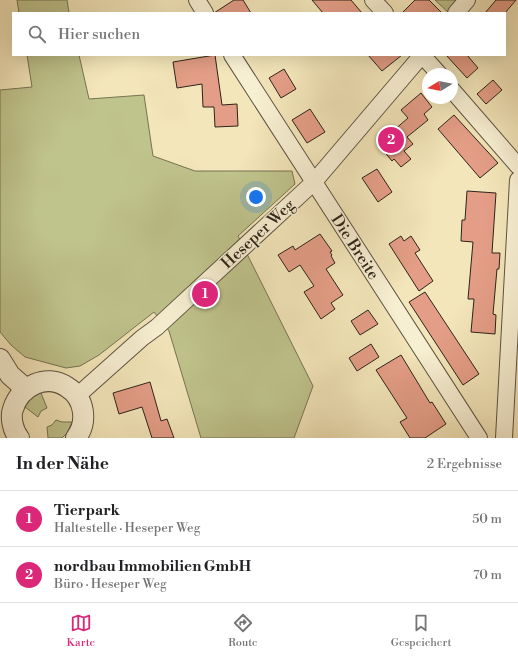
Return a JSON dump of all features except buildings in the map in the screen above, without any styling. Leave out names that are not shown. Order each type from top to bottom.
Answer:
[{"type":"street","points":[[197,0],[204,12]]},
{"type":"street","points":[[373,0],[384,12]]},
{"type":"street","points":[[457,12],[466,0]]},
{"type":"street","name":"Die Breite","points":[[233,56],[313,183],[479,438]]},
{"type":"street","name":"Heseper Weg","points":[[77,396],[142,338],[157,327],[313,183],[421,56]]},
{"type":"street","points":[[423,56],[434,68]]},
{"type":"street","points":[[458,97],[518,166]]},
{"type":"street","points":[[504,438],[518,180]]},
{"type":"street","points":[[0,359],[10,375],[26,389]]},
{"type":"street","points":[[19,438],[12,421],[12,412],[16,401],[26,389],[37,383],[53,381],[67,386],[77,396],[82,406],[84,417],[81,432],[76,438]]},
{"type":"green space","points":[[17,0],[67,0],[69,12],[19,12]]},
{"type":"green space","points":[[435,0],[459,0],[450,12]]},
{"type":"green space","points":[[27,56],[79,56],[89,99],[144,95],[153,156],[195,171],[292,171],[295,184],[238,236],[313,386],[294,438],[201,438],[169,331],[154,312],[99,355],[80,366],[66,368],[25,357],[11,345],[0,332],[0,90],[32,87]]},
{"type":"green space","points":[[41,393],[47,408],[41,411],[38,417],[25,407],[31,398]]},
{"type":"green space","points":[[56,420],[62,422],[72,422],[67,433],[62,438],[48,438],[47,427],[52,425]]},
{"type":"place","name":"nordbau Immobilien GmbH","points":[[391,140]]},
{"type":"place","name":"Tierpark","points":[[205,294]]}]
